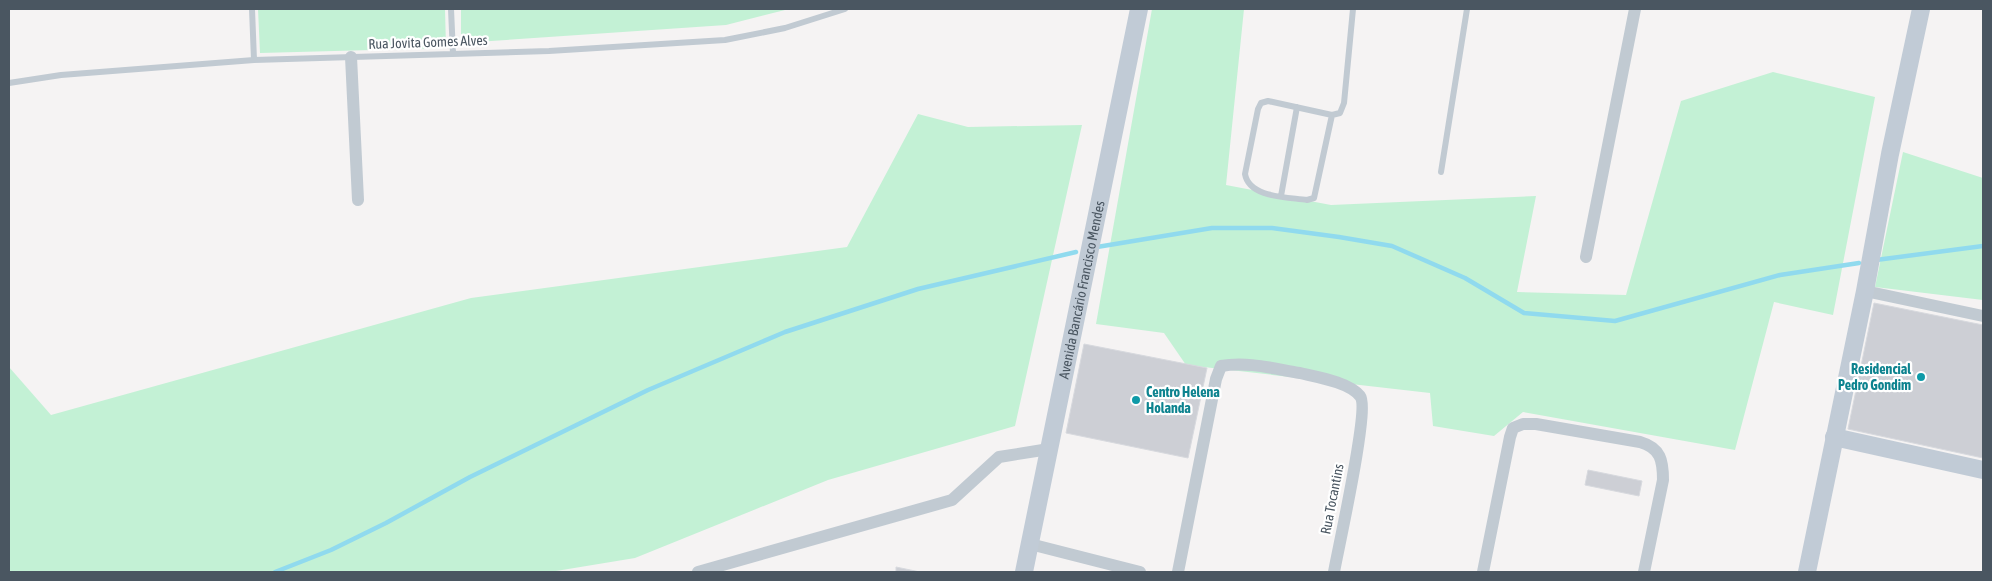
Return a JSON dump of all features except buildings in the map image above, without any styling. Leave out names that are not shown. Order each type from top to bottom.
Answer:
[{"type":"street","name":"Avenida Bancário Francisco Mendes","points":[[1024,572],[1139,9]]},
{"type":"street","points":[[1586,257],[1635,9]]},
{"type":"street","points":[[1807,572],[1865,291],[1890,154],[1921,9]]},
{"type":"street","points":[[351,57],[358,200]]},
{"type":"street","points":[[1865,291],[1983,316]]},
{"type":"street","name":"Rua Tocantins","points":[[1178,572],[1208,410],[1217,374],[1221,366],[1230,364],[1276,368],[1326,378],[1358,394],[1362,400],[1360,431],[1334,572]]},
{"type":"street","points":[[1483,572],[1508,444],[1514,428],[1523,424],[1536,424],[1650,445],[1659,455],[1663,466],[1659,501],[1644,572]]},
{"type":"street","points":[[1834,437],[1983,470]]},
{"type":"street","points":[[698,572],[952,500],[999,456],[1049,449]]},
{"type":"street","points":[[1030,544],[1140,572]]},
{"type":"lane","points":[[252,9],[254,60]]},
{"type":"lane","points":[[451,9],[453,54]]},
{"type":"lane","name":"Rua Jovita Gomes Alves","points":[[9,83],[61,75],[254,60],[549,51],[725,40],[785,28],[845,9]]},
{"type":"lane","points":[[1332,115],[1314,198],[1307,200],[1264,193],[1251,187],[1246,182],[1245,174],[1258,109],[1261,103],[1268,101],[1332,115],[1340,113],[1344,103],[1353,9]]},
{"type":"lane","points":[[1441,172],[1467,9]]},
{"type":"lane","points":[[1281,196],[1297,107]]},
{"type":"green space","points":[[258,9],[445,9],[446,48],[260,53]]},
{"type":"green space","points":[[461,9],[789,9],[726,25],[461,43]]},
{"type":"green space","points":[[1152,9],[1244,9],[1226,185],[1331,205],[1536,196],[1517,292],[1626,295],[1681,101],[1773,72],[1875,97],[1833,315],[1774,302],[1735,450],[1523,412],[1494,436],[1433,426],[1430,393],[1186,365],[1164,333],[1096,324]]},
{"type":"green space","points":[[918,114],[968,127],[1082,125],[1015,426],[828,480],[635,558],[550,572],[9,572],[9,367],[51,415],[471,298],[847,247]]},
{"type":"green space","points":[[1903,152],[1983,178],[1983,300],[1875,287]]},
{"type":"waterway","points":[[1097,247],[1212,228],[1272,228],[1339,237],[1392,246],[1465,278],[1524,313],[1615,321],[1780,275],[1859,263]]},
{"type":"waterway","points":[[1876,260],[1983,246]]},
{"type":"waterway","points":[[275,572],[331,550],[386,523],[470,477],[648,390],[785,332],[918,289],[1076,252]]},
{"type":"place","name":"Residencial Pedro Gondim","points":[[1921,377]]},
{"type":"place","name":"Centro Helena Holanda","points":[[1136,400]]}]
